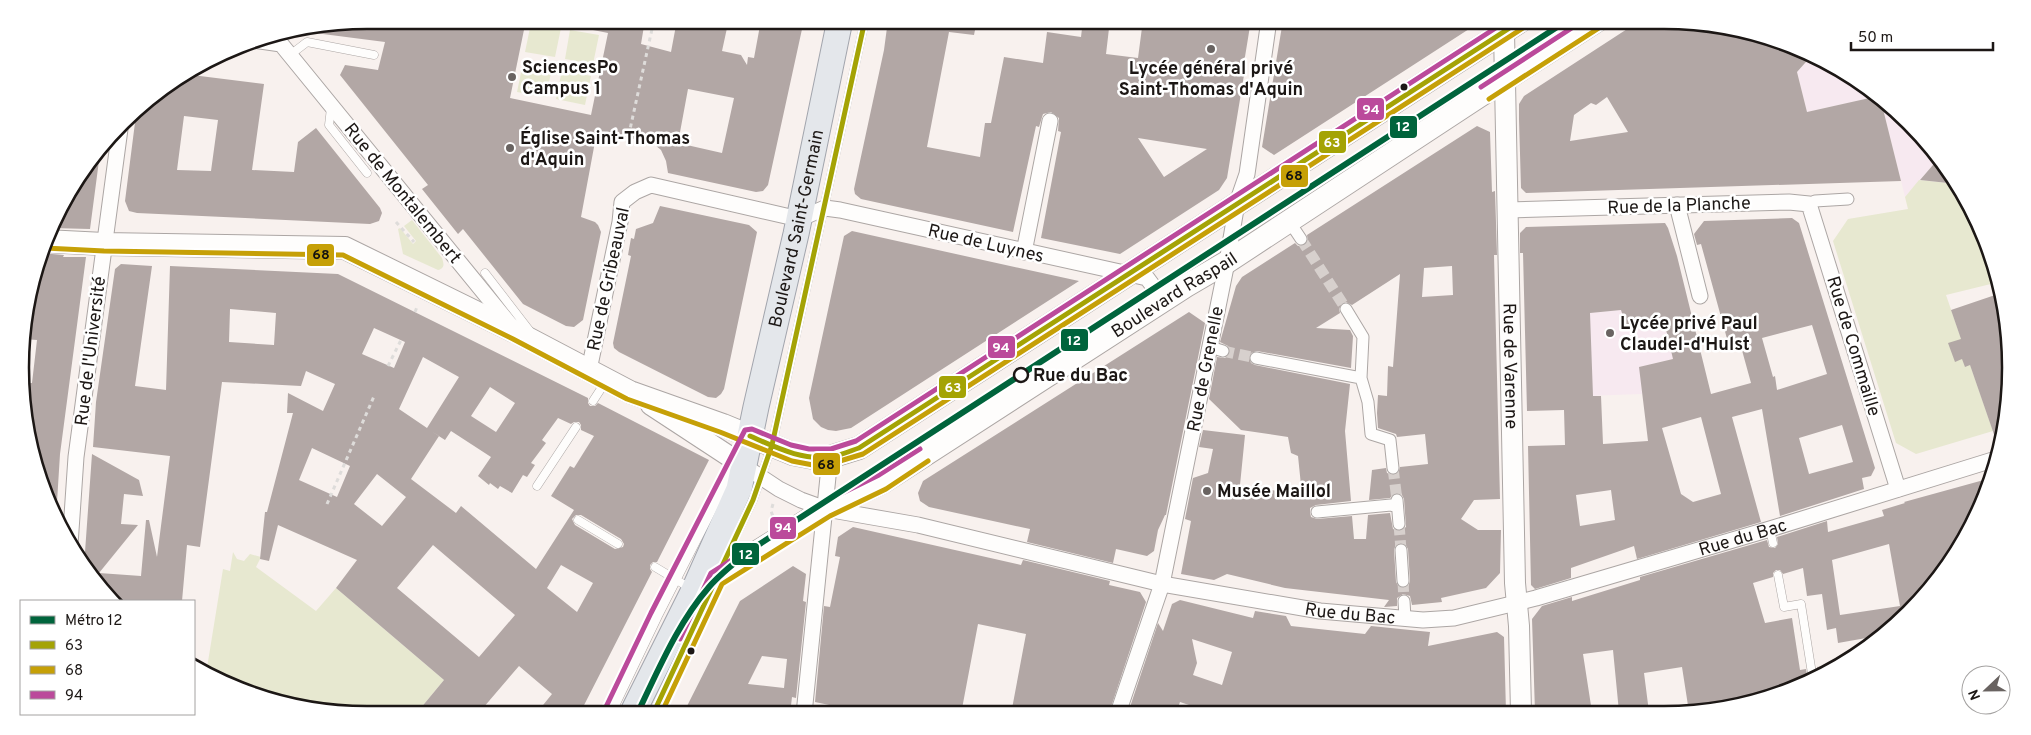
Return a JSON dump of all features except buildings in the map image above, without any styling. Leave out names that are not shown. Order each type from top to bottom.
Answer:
[{"type":"main road","name":"Boulevard Saint-Germain","points":[[636,706],[688,587],[761,441],[799,219],[838,29]]},
{"type":"main road","points":[[761,441],[793,454],[814,458],[830,457],[859,448],[1128,275],[1499,29]]},
{"type":"main road","name":"Boulevard Raspail","points":[[688,587],[716,579],[826,509],[883,482],[1227,262],[1295,230],[1505,80],[1584,29]]},
{"type":"main road","name":"Rue du Bac","points":[[54,241],[345,248],[516,332],[630,392],[761,441]]},
{"type":"street","name":"Rue de Grenelle","points":[[1120,706],[1162,584],[1217,349],[1227,262],[1237,203],[1248,174],[1268,29]]},
{"type":"street","name":"Rue de Varenne","points":[[1504,29],[1515,583],[1521,706]]},
{"type":"street","name":"Rue de Montalembert","points":[[272,43],[281,44],[516,332]]},
{"type":"street","points":[[1024,252],[1050,121]]},
{"type":"street","name":"Rue de l'Université","points":[[71,531],[76,457],[119,138]]},
{"type":"street","name":"Rue de Gribeauval","points":[[598,375],[622,202],[635,192],[651,185],[799,219]]},
{"type":"street","name":"Rue de la Planche","points":[[1508,210],[1789,202],[1809,204],[1815,201],[1848,199]]},
{"type":"street","name":"Rue de Commaille","points":[[1809,204],[1898,489]]},
{"type":"street","points":[[1677,205],[1700,296]]},
{"type":"street","points":[[799,219],[825,208]]},
{"type":"street","name":"Rue de Luynes","points":[[825,208],[1147,278],[1164,301]]},
{"type":"street","points":[[1346,309],[1363,337],[1361,378],[1368,402],[1371,434],[1390,440],[1393,468]]},
{"type":"street","points":[[1256,358],[1361,378]]},
{"type":"street","name":"Rue du Bac","points":[[630,392],[779,489],[801,500],[826,509],[918,525],[1162,584],[1320,611],[1406,618],[1454,618],[1771,536],[1898,489],[1989,461]]},
{"type":"street","points":[[804,706],[830,457]]},
{"type":"street","points":[[1317,512],[1397,504],[1399,524]]},
{"type":"street","points":[[1401,550],[1403,581]]},
{"type":"street","points":[[1404,601],[1406,618]]},
{"type":"lane","name":"Boulevard Saint-Germain","points":[[761,441],[825,208],[862,29]]},
{"type":"lane","points":[[290,55],[307,42],[374,56]]},
{"type":"lane","points":[[331,105],[329,126],[367,173]]},
{"type":"lane","points":[[485,273],[541,346]]},
{"type":"lane","points":[[593,401],[598,375]]},
{"type":"lane","points":[[537,486],[576,427]]},
{"type":"lane","name":"Boulevard Saint-Germain","points":[[657,706],[753,500],[747,468]]},
{"type":"lane","points":[[578,520],[618,544]]},
{"type":"lane","points":[[655,567],[688,587]]},
{"type":"lane","points":[[1778,575],[1784,607],[1801,604],[1812,671]]},
{"type":"lane","name":"Boulevard Saint-Germain","points":[[616,706],[688,587]]},
{"type":"path","points":[[627,143],[652,29]]},
{"type":"path","points":[[396,222],[414,242]]},
{"type":"path","points":[[415,312],[417,307]]},
{"type":"path","points":[[388,366],[401,340]]},
{"type":"path","points":[[327,504],[375,394]]},
{"type":"path","points":[[775,522],[770,511],[776,498]]},
{"type":"shaded area","points":[[1807,61],[1833,74],[1869,98],[1807,112],[1797,72]]},
{"type":"shaded area","points":[[1883,110],[1903,128],[1934,164],[1905,197]]},
{"type":"shaded area","name":"Lycée privé Paul Claudel-d'Hulst","points":[[1686,295],[1701,352],[1640,367],[1642,394],[1527,398],[1525,318],[1631,309]]},
{"type":"green space","points":[[530,29],[561,29],[555,57],[525,52]]},
{"type":"green space","points":[[570,30],[599,35],[593,64],[565,59]]},
{"type":"green space","points":[[523,63],[552,68],[546,97],[517,92]]},
{"type":"green space","points":[[562,70],[591,76],[585,105],[556,99]]},
{"type":"green space","points":[[1919,180],[1948,183],[1957,198],[1976,238],[1992,284],[1946,295],[1993,431],[1916,454],[1896,443],[1833,241],[1848,219],[1908,209],[1905,197]]},
{"type":"green space","points":[[412,220],[442,258],[442,268],[438,270],[403,254],[398,229],[400,228],[413,244],[416,241],[404,226]]},
{"type":"green space","points":[[233,552],[237,559],[244,561],[250,554],[261,557],[256,567],[316,611],[336,588],[444,680],[422,706],[345,706],[280,695],[238,680],[207,666],[223,569],[230,571]]},
{"type":"tunnel","points":[[1301,239],[1346,309]]},
{"type":"tunnel","points":[[1223,351],[1256,358]]},
{"type":"tunnel","points":[[1393,468],[1397,500]]},
{"type":"tunnel","points":[[1399,524],[1401,550]]},
{"type":"tunnel","points":[[1403,581],[1404,601]]},
{"type":"metro line","name":"12","points":[[641,706],[687,616],[719,576],[752,549],[1554,29]]},
{"type":"transit line","name":"63","points":[[657,706],[753,500],[772,445],[863,29]]},
{"type":"transit line","name":"94","points":[[606,706],[651,613],[745,430],[752,429],[791,445],[809,449],[831,449],[856,441],[1494,29]]},
{"type":"transit line","name":"63","points":[[750,436],[769,445],[811,457],[843,454],[859,448],[1508,29]]},
{"type":"transit line","name":"68","points":[[51,248],[343,255],[513,339],[627,399],[720,432],[792,461],[813,465],[830,464],[863,454],[1521,29]]},
{"type":"transit line","name":"94","points":[[1481,87],[1570,29]]},
{"type":"transit line","name":"68","points":[[1489,99],[1597,29]]},
{"type":"transit line","name":"94","points":[[680,639],[711,573],[822,503],[879,475],[920,449]]},
{"type":"transit line","name":"68","points":[[665,706],[722,584],[830,516],[886,489],[928,461]]},
{"type":"place","name":"Lycée général privé Saint-Thomas d'Aquin","points":[[1211,49]]},
{"type":"place","name":"SciencesPo Campus 1","points":[[512,77]]},
{"type":"place","name":"Église Saint-Thomas d'Aquin","points":[[510,148]]},
{"type":"place","name":"Lycée privé Paul Claudel-d'Hulst","points":[[1610,333]]},
{"type":"place","name":"Rue du Bac","points":[[1021,375]]},
{"type":"place","name":"Musée Maillol","points":[[1207,491]]}]
